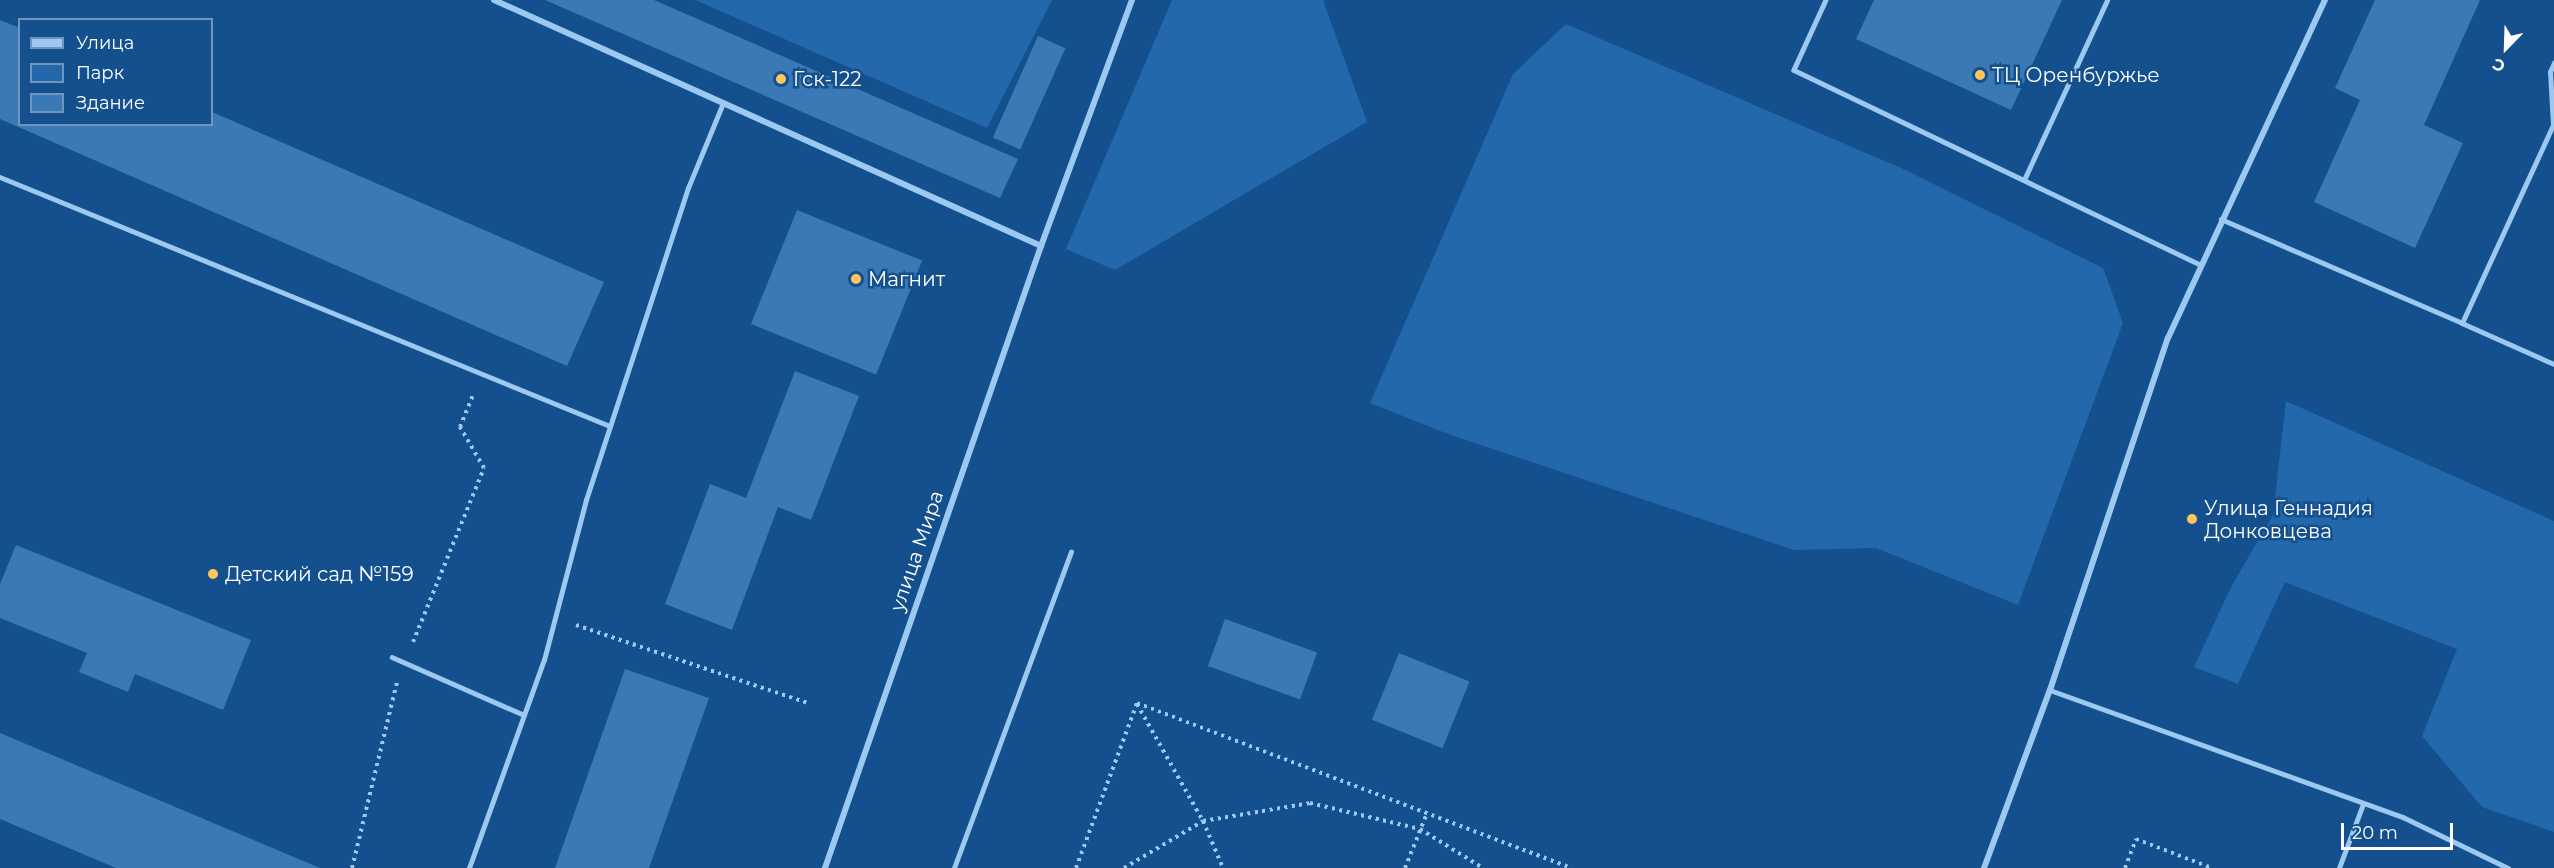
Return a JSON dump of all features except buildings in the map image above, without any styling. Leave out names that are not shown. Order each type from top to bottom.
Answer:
[{"type":"street","points":[[494,0],[1041,246]]},
{"type":"street","name":"улица Мира","points":[[825,868],[1041,246],[1132,0]]},
{"type":"street","points":[[1984,868],[2050,690],[2168,338],[2221,219],[2325,0]]},
{"type":"lane","points":[[1826,0],[1794,70],[2200,265]]},
{"type":"lane","points":[[2024,180],[2107,0]]},
{"type":"lane","points":[[2462,323],[2553,126],[2550,72],[2554,63]]},
{"type":"lane","points":[[469,868],[524,715],[555,618],[610,426],[688,188],[723,103]]},
{"type":"lane","points":[[0,177],[610,426]]},
{"type":"lane","points":[[2221,219],[2554,364]]},
{"type":"lane","points":[[954,868],[1071,552]]},
{"type":"lane","points":[[392,657],[524,715]]},
{"type":"lane","points":[[2050,690],[2403,817],[2508,868]]},
{"type":"lane","points":[[2339,868],[2363,804]]},
{"type":"path","points":[[352,868],[404,662],[484,468],[460,428],[482,374]]},
{"type":"path","points":[[555,618],[808,703]]},
{"type":"path","points":[[1137,703],[1572,868]]},
{"type":"path","points":[[1137,703],[1203,821],[1224,868]]},
{"type":"path","points":[[1076,868],[1137,703]]},
{"type":"path","points":[[1124,868],[1203,821],[1310,803],[1420,829],[1484,868]]},
{"type":"path","points":[[1406,868],[1427,813]]},
{"type":"path","points":[[2125,868],[2136,839],[2212,868]]},
{"type":"green space","points":[[695,0],[1052,0],[987,128]]},
{"type":"green space","points":[[1172,0],[1323,0],[1367,122],[1115,270],[1066,249]]},
{"type":"green space","points":[[1566,24],[1901,168],[2103,268],[2123,323],[2018,605],[1876,548],[1794,550],[1448,434],[1370,403],[1513,74]]},
{"type":"green space","points":[[2286,401],[2554,521],[2554,832],[2482,807],[2422,736],[2457,649],[2285,582],[2238,684],[2194,667],[2231,587],[2273,515]]},
{"type":"place","name":"ТЦ Оренбуржье","points":[[1980,75]]},
{"type":"place","name":"Гск-122","points":[[781,79]]},
{"type":"place","name":"Магнит","points":[[856,279]]},
{"type":"place","name":"Улица Геннадия Донковцева","points":[[2192,519]]},
{"type":"place","name":"Детский сад №159","points":[[213,574]]}]
